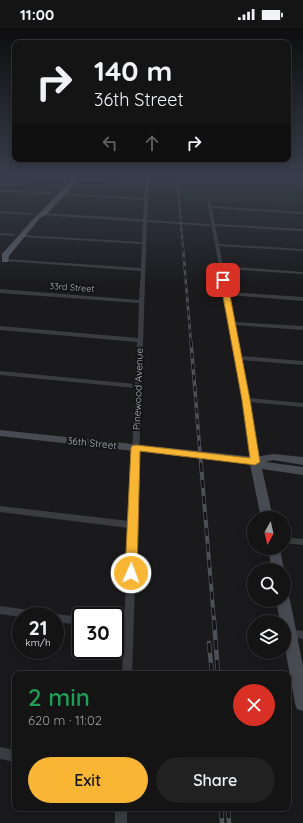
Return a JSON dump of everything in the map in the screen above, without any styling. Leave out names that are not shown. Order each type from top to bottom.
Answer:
[{"type":"main road","points":[[2,263],[12,256],[26,236],[44,218],[44,214]]},
{"type":"street","points":[[18,213],[32,214]]},
{"type":"street","name":"Pinewood Avenue","points":[[127,671],[145,213]]},
{"type":"street","points":[[211,213],[246,400],[255,462],[266,511]]},
{"type":"street","points":[[44,214],[303,230]]},
{"type":"street","points":[[0,234],[13,235]]},
{"type":"street","points":[[26,236],[144,243]]},
{"type":"street","points":[[217,245],[303,250]]},
{"type":"street","points":[[2,263],[143,270]]},
{"type":"street","points":[[221,267],[303,273]]},
{"type":"street","name":"33rd Street","points":[[0,291],[142,302]]},
{"type":"street","points":[[226,293],[303,299]]},
{"type":"street","points":[[231,323],[303,328]]},
{"type":"street","points":[[0,328],[140,340]]},
{"type":"street","points":[[238,358],[303,363]]},
{"type":"street","points":[[0,373],[138,386]]},
{"type":"street","points":[[246,400],[303,405]]},
{"type":"street","name":"36th Street","points":[[0,433],[255,462],[267,467],[303,471]]},
{"type":"street","name":"36th Street","points":[[255,462],[273,458],[303,461]]},
{"type":"street","points":[[0,509],[133,525]]},
{"type":"street","points":[[291,541],[303,542]]},
{"type":"street","points":[[286,607],[296,634],[303,704]]},
{"type":"street","points":[[0,610],[12,612]]},
{"type":"street","points":[[124,627],[129,628]]},
{"type":"street","points":[[0,753],[12,755]]},
{"type":"street","points":[[121,823],[122,811]]},
{"type":"railway","points":[[180,213],[183,249]]},
{"type":"railway","points":[[183,248],[191,343]]},
{"type":"railway","points":[[191,342],[201,465]]},
{"type":"railway","points":[[201,464],[214,621]]},
{"type":"railway","points":[[214,620],[218,671]]},
{"type":"railway","points":[[209,643],[212,671]]},
{"type":"railway","points":[[221,811],[222,823]]},
{"type":"railway","points":[[228,811],[229,823]]},
{"type":"route","points":[[131,573],[136,448],[255,462],[246,400],[223,280]]}]
